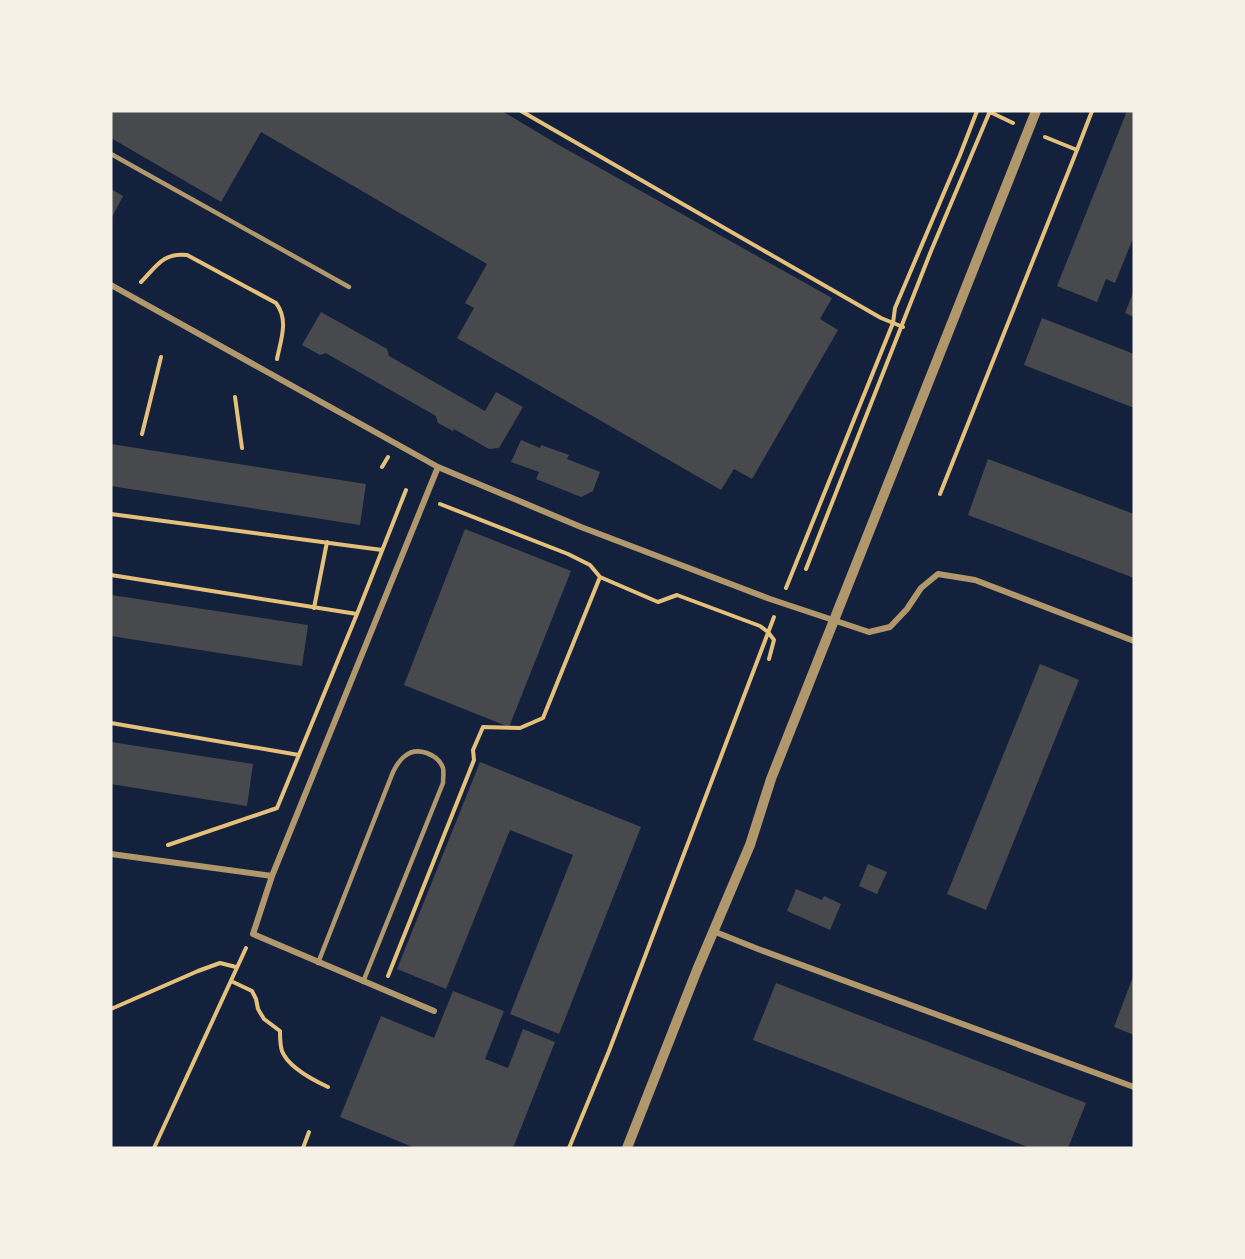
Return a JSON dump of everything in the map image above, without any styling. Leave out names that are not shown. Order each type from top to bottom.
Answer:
[{"type":"street","points":[[627,1148],[713,931],[750,845],[762,802],[1034,113]]},
{"type":"street","points":[[111,285],[438,467],[581,527],[780,603],[869,632],[890,627],[907,609],[921,588],[938,574],[975,580],[1134,641]]},
{"type":"street","points":[[434,1011],[253,934],[272,876],[438,467]]},
{"type":"street","points":[[111,854],[272,876]]},
{"type":"street","points":[[713,931],[1134,1087]]},
{"type":"lane","points":[[111,154],[349,287]]},
{"type":"lane","points":[[318,963],[393,772],[407,753],[423,751],[432,756],[442,767],[444,783],[363,982]]},
{"type":"path","points":[[521,111],[881,318],[903,327]]},
{"type":"path","points":[[569,1148],[614,1039],[768,632],[893,323],[895,308],[977,111]]},
{"type":"path","points":[[940,494],[1092,111]]},
{"type":"path","points":[[806,569],[928,259],[990,112],[1077,150]]},
{"type":"path","points":[[141,282],[166,256],[187,255],[276,303],[282,311],[284,325],[277,360]]},
{"type":"path","points":[[142,434],[161,357]]},
{"type":"path","points":[[234,397],[242,448]]},
{"type":"path","points":[[164,846],[277,808],[406,490]]},
{"type":"path","points":[[426,498],[568,554],[590,566],[600,577],[658,602],[677,595],[760,627],[774,640],[770,659]]},
{"type":"path","points":[[111,514],[382,550]]},
{"type":"path","points":[[314,608],[327,542]]},
{"type":"path","points":[[111,575],[357,614]]},
{"type":"path","points":[[381,990],[474,760],[473,750],[483,727],[520,728],[543,718],[600,577]]},
{"type":"path","points":[[111,723],[299,755]]},
{"type":"path","points":[[154,1148],[236,966],[253,934]]},
{"type":"path","points":[[111,1009],[198,970],[220,963],[236,966]]},
{"type":"path","points":[[231,981],[252,991],[264,1019],[279,1031],[282,1052],[290,1062],[328,1087]]},
{"type":"path","points":[[303,1148],[309,1132]]},
{"type":"building","points":[[111,111],[502,111],[832,298],[820,319],[838,330],[752,479],[734,469],[721,490],[457,338],[474,308],[465,303],[487,264],[261,132],[221,202],[111,138]]},
{"type":"building","points":[[1127,111],[1134,111],[1134,236],[1115,283],[1106,279],[1097,302],[1057,286]]},
{"type":"building","points":[[111,189],[123,196],[111,219]]},
{"type":"building","points":[[1134,290],[1134,317],[1125,313]]},
{"type":"building","points":[[321,312],[387,349],[389,356],[485,411],[496,392],[523,407],[499,448],[489,449],[454,429],[453,431],[438,423],[436,416],[326,353],[320,355],[302,345]]},
{"type":"building","points":[[1042,318],[1134,354],[1134,408],[1024,365]]},
{"type":"building","points":[[521,440],[540,448],[541,445],[569,455],[567,459],[600,472],[593,491],[581,497],[536,479],[539,472],[511,462]]},
{"type":"building","points":[[111,444],[366,484],[360,525],[111,486]]},
{"type":"building","points":[[988,459],[1134,514],[1134,578],[968,515]]},
{"type":"building","points":[[465,529],[571,571],[509,727],[404,685]]},
{"type":"building","points":[[111,595],[308,625],[302,666],[111,636]]},
{"type":"building","points":[[1040,664],[1079,680],[986,910],[947,894]]},
{"type":"building","points":[[111,742],[253,764],[247,806],[111,784]]},
{"type":"building","points":[[480,762],[641,827],[559,1034],[510,1014],[573,855],[510,830],[446,989],[397,969]]},
{"type":"building","points":[[868,864],[887,872],[877,894],[859,886]]},
{"type":"building","points":[[796,889],[822,900],[824,896],[841,904],[830,930],[787,911]]},
{"type":"building","points":[[1134,974],[1134,1035],[1114,1027]]},
{"type":"building","points":[[776,983],[1086,1103],[1068,1148],[1030,1148],[753,1040]]},
{"type":"building","points":[[453,991],[504,1011],[485,1059],[508,1068],[523,1029],[555,1042],[513,1148],[415,1148],[340,1117],[381,1016],[434,1038]]}]
